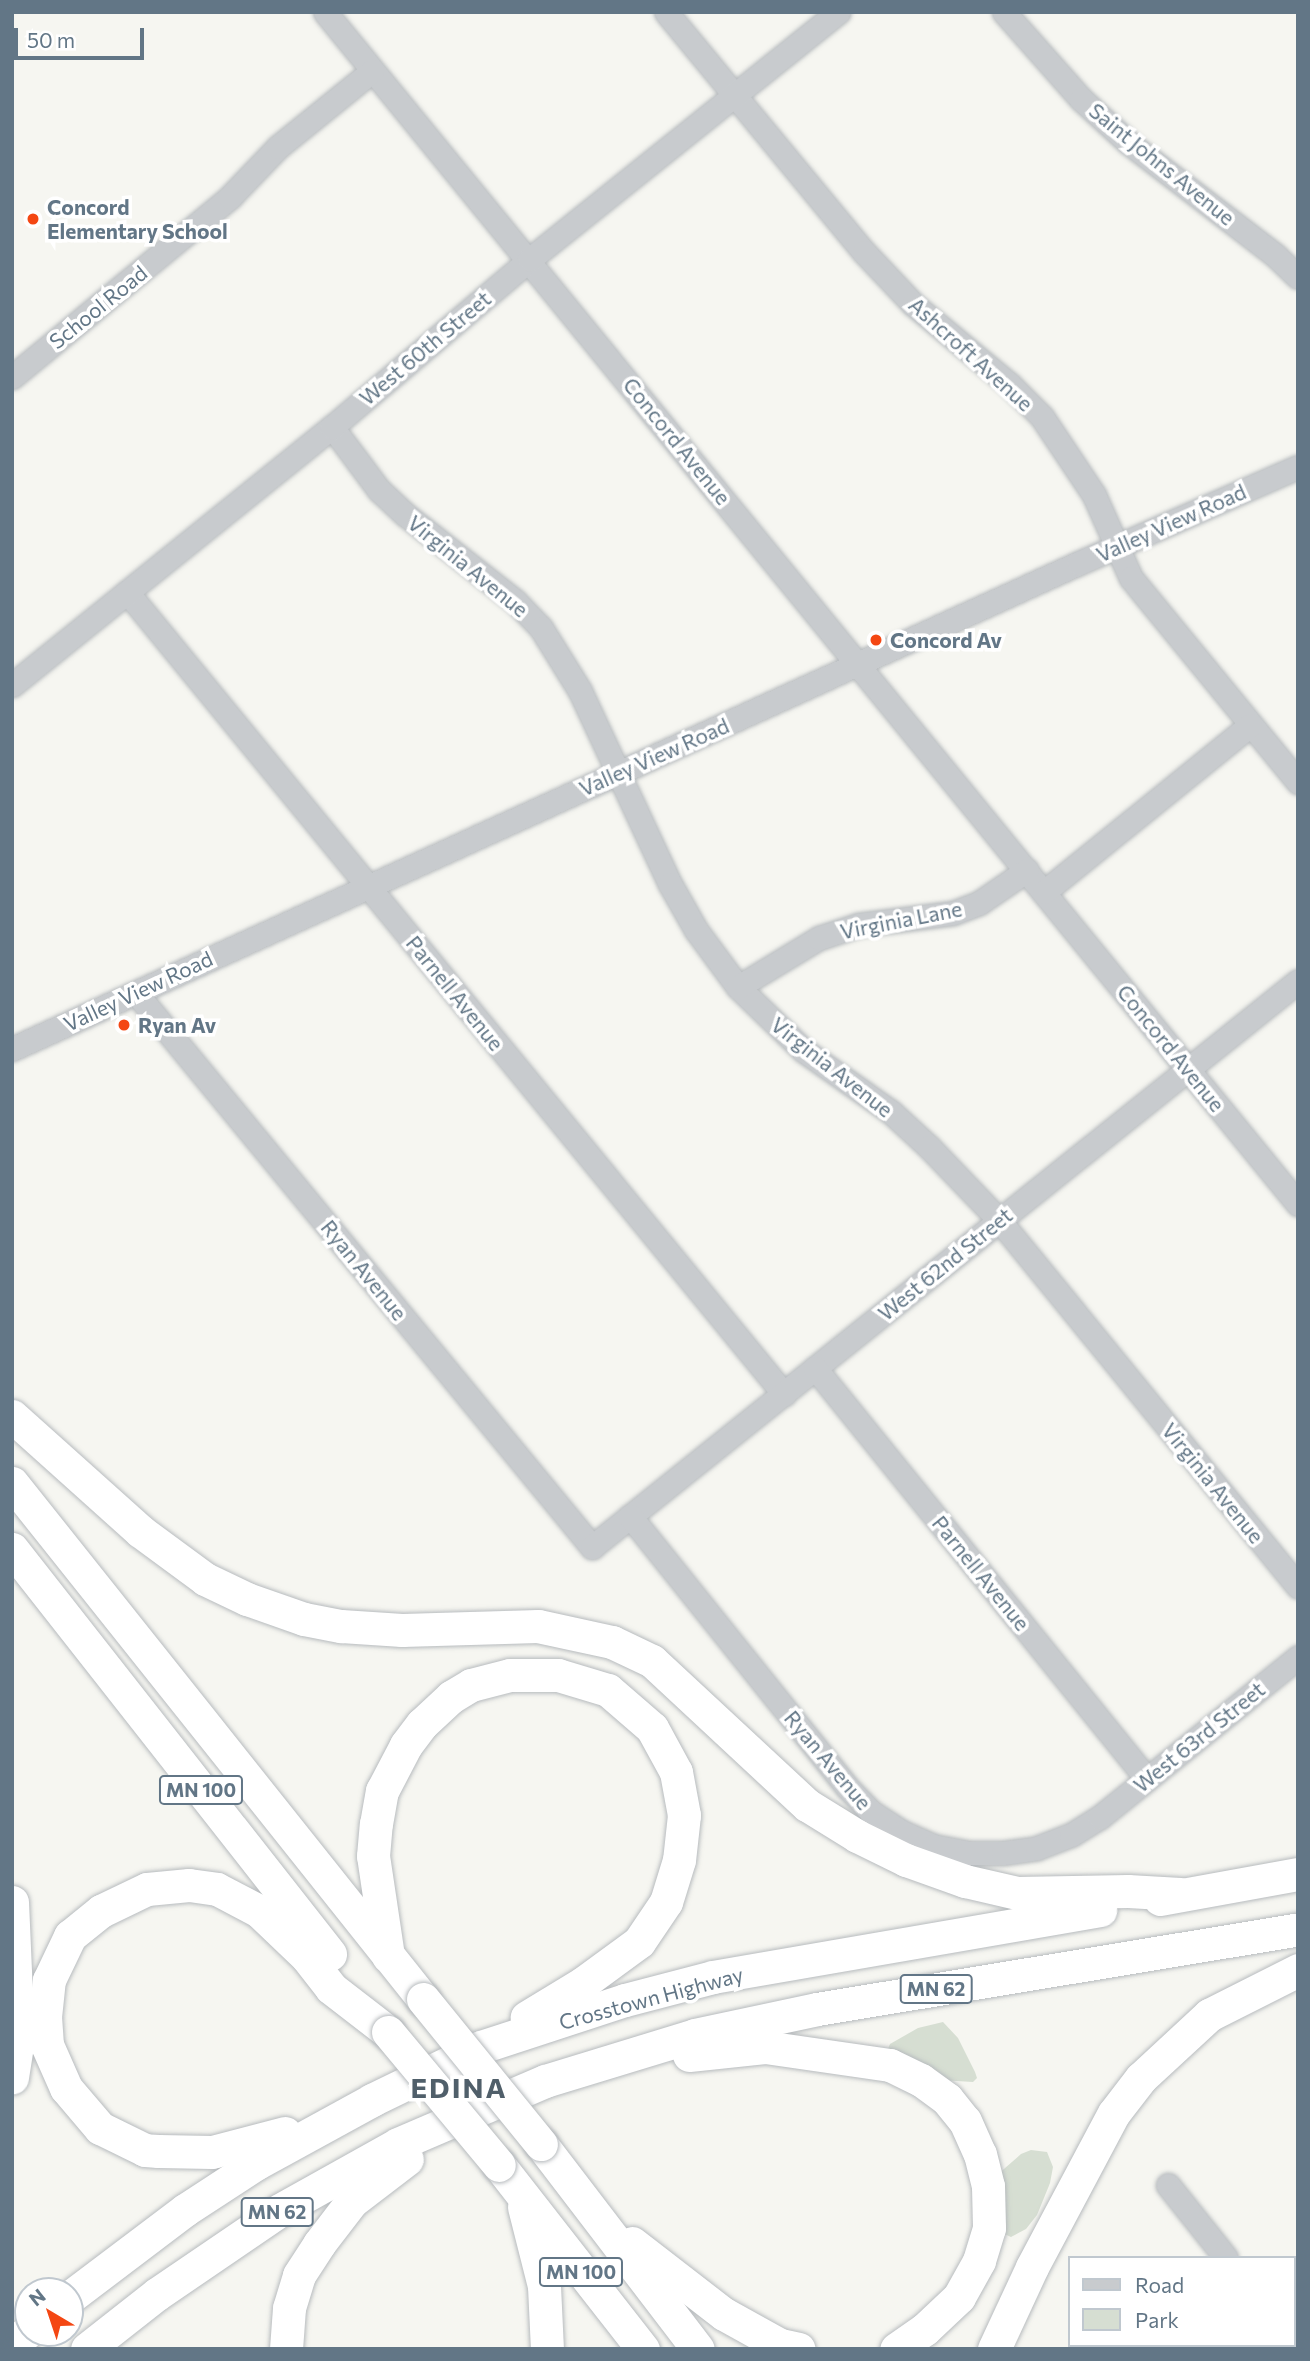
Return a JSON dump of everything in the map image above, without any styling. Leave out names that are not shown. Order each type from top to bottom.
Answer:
[{"type":"highway","points":[[12,1416],[140,1531],[205,1579],[247,1599],[304,1619],[341,1626],[412,1630],[538,1626],[612,1642],[652,1661],[807,1805],[857,1836],[906,1860],[965,1881],[1017,1893],[1128,1891],[1180,1894]]},
{"type":"highway","name":"MN 100","points":[[12,1483],[541,2144],[698,2349]]},
{"type":"highway","name":"MN 100","points":[[12,1549],[388,2032],[499,2165],[643,2349]]},
{"type":"highway","points":[[388,1956],[373,1856],[380,1803],[406,1745],[440,1706],[461,1691],[485,1680],[510,1675],[544,1674],[608,1690],[642,1718],[670,1757],[679,1783],[684,1815],[680,1860],[666,1902],[639,1942],[574,1989],[481,2047]]},
{"type":"highway","name":"Crosstown Highway","points":[[84,2286],[174,2218],[257,2163],[372,2100],[481,2047],[625,2000],[713,1977],[1298,1874]]},
{"type":"highway","points":[[372,2100],[295,2130],[227,2149],[192,2152],[145,2150],[100,2127],[58,2076],[47,2045],[45,2017],[49,1980],[70,1936],[83,1923],[121,1899],[166,1885],[217,1889],[259,1911],[307,1956],[331,1988],[388,2032]]},
{"type":"highway","points":[[12,1902],[18,2039],[12,2078]]},
{"type":"highway","name":"MN 62","points":[[88,2349],[198,2264],[280,2210],[398,2144],[485,2106],[579,2070],[695,2035],[817,2009],[1298,1928]]},
{"type":"highway","points":[[994,2349],[1032,2267],[1114,2113],[1140,2078],[1209,2015],[1298,1970]]},
{"type":"highway","points":[[579,2070],[765,2047],[890,2065],[921,2080],[947,2099],[965,2121],[980,2154],[988,2186],[989,2228],[979,2261],[959,2297],[925,2329],[896,2349]]},
{"type":"highway","points":[[286,2349],[289,2308],[299,2275],[352,2201],[379,2178],[485,2106]]},
{"type":"highway","points":[[521,2194],[544,2286],[548,2349]]},
{"type":"highway","points":[[596,2218],[640,2248],[724,2314],[780,2345],[799,2349]]},
{"type":"street","name":"Concord Avenue","points":[[325,12],[530,259],[1298,1204]]},
{"type":"street","name":"Ashcroft Avenue","points":[[666,12],[864,252],[913,304],[1009,384],[1042,417],[1094,495],[1131,578],[1298,782]]},
{"type":"street","name":"West 60th Street","points":[[12,685],[332,426],[530,259],[838,12]]},
{"type":"street","name":"Saint Johns Avenue","points":[[1004,12],[1081,99],[1129,143],[1276,256],[1298,277]]},
{"type":"street","name":"School Road","points":[[12,377],[230,197],[278,147],[372,71]]},
{"type":"street","name":"Virginia Avenue","points":[[332,426],[379,490],[406,515],[515,601],[541,628],[580,691],[670,884],[696,930],[738,987],[803,1050],[891,1112],[929,1147],[999,1220],[1298,1587]]},
{"type":"street","name":"Valley View Road","points":[[12,1049],[1298,467]]},
{"type":"street","name":"Parnell Avenue","points":[[127,592],[783,1394]]},
{"type":"street","points":[[1044,891],[1250,724]]},
{"type":"street","name":"Virginia Lane","points":[[738,987],[819,938],[858,925],[953,913],[979,903],[1027,870]]},
{"type":"street","name":"West 62nd Street","points":[[592,1547],[1298,981]]},
{"type":"street","name":"Ryan Avenue","points":[[135,993],[592,1547]]},
{"type":"street","name":"Parnell Avenue","points":[[815,1368],[1147,1779]]},
{"type":"street","name":"Ryan Avenue","points":[[630,1516],[847,1787],[872,1812],[902,1832],[933,1846],[968,1853],[1003,1853],[1037,1848],[1071,1835],[1100,1817]]},
{"type":"street","name":"West 63rd Street","points":[[1100,1817],[1298,1657]]},
{"type":"street","points":[[1168,2185],[1224,2256]]},
{"type":"green space","points":[[943,2022],[958,2038],[975,2072],[977,2078],[973,2082],[940,2080],[888,2049],[890,2044],[918,2028]]},
{"type":"green space","points":[[1031,2150],[1047,2152],[1053,2167],[1050,2183],[1037,2215],[1026,2229],[1011,2237],[998,2231],[997,2175],[1021,2154]]},
{"type":"place","name":"Concord Elementary School","points":[[33,219]]},
{"type":"place","name":"Concord Av","points":[[876,640]]},
{"type":"place","name":"Ryan Av","points":[[124,1025]]},
{"type":"district","name":"EDINA","points":[[459,2087]]}]
